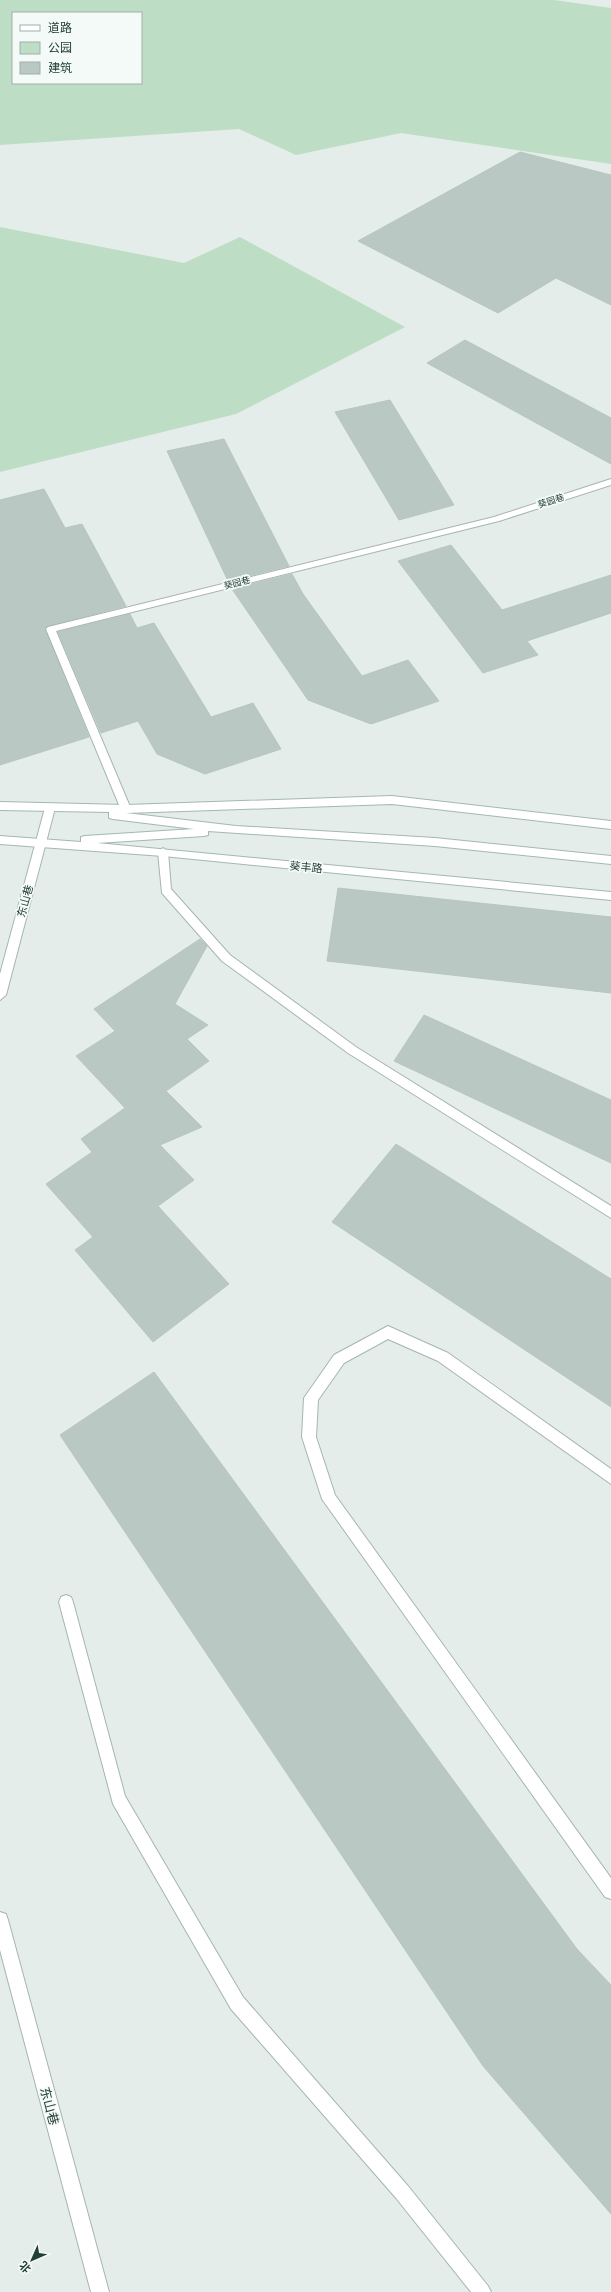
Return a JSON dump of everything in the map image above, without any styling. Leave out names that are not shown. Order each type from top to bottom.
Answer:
[{"type":"street","name":"葵园巷","points":[[126,809],[51,629],[496,519],[611,482]]},
{"type":"street","points":[[0,806],[126,809],[392,800],[611,826]]},
{"type":"street","points":[[50,808],[236,830],[435,842],[611,860]]},
{"type":"street","name":"东山巷","points":[[0,995],[50,808]]},
{"type":"street","points":[[41,842],[236,830]]},
{"type":"street","name":"葵丰路","points":[[0,840],[163,852],[611,896]]},
{"type":"street","points":[[163,852],[166,890],[226,958],[352,1050],[611,1213]]},
{"type":"street","points":[[611,1477],[443,1357],[388,1332],[339,1359],[311,1398],[309,1437],[329,1499],[611,1891]]},
{"type":"street","points":[[66,1602],[118,1799],[237,2003],[402,2192],[482,2292]]},
{"type":"street","name":"东山巷","points":[[0,1920],[100,2292]]},
{"type":"green space","points":[[0,0],[554,0],[611,8],[611,164],[401,133],[296,155],[239,129],[0,145]]},
{"type":"green space","points":[[0,227],[184,263],[240,237],[405,327],[236,414],[0,472]]},
{"type":"building","points":[[520,152],[611,175],[611,305],[556,278],[498,313],[358,241]]},
{"type":"building","points":[[465,340],[611,418],[611,464],[427,363]]},
{"type":"building","points":[[390,400],[454,505],[399,520],[335,412]]},
{"type":"building","points":[[224,439],[289,566],[228,581],[167,451]]},
{"type":"building","points":[[44,489],[65,528],[82,524],[126,606],[48,626],[45,629],[89,737],[0,765],[0,500]]},
{"type":"building","points":[[451,545],[502,610],[611,575],[611,613],[527,641],[538,655],[483,673],[398,561]]},
{"type":"building","points":[[292,574],[303,594],[362,676],[408,660],[439,701],[371,724],[308,700],[232,589]]},
{"type":"building","points":[[130,614],[137,628],[154,623],[211,717],[253,703],[281,749],[205,774],[157,754],[138,721],[101,733],[58,632]]},
{"type":"building","points":[[338,888],[611,917],[611,993],[327,961]]},
{"type":"building","points":[[200,939],[207,946],[175,1004],[208,1025],[187,1039],[209,1061],[166,1091],[202,1127],[160,1145],[194,1180],[158,1206],[229,1284],[153,1342],[75,1250],[93,1237],[46,1184],[92,1152],[81,1139],[125,1108],[76,1056],[115,1031],[94,1009]]},
{"type":"building","points":[[424,1015],[611,1100],[611,1163],[394,1061]]},
{"type":"building","points":[[396,1144],[611,1279],[611,1407],[332,1222]]},
{"type":"building","points":[[154,1372],[577,1949],[611,1985],[611,2214],[483,2066],[60,1435]]}]
